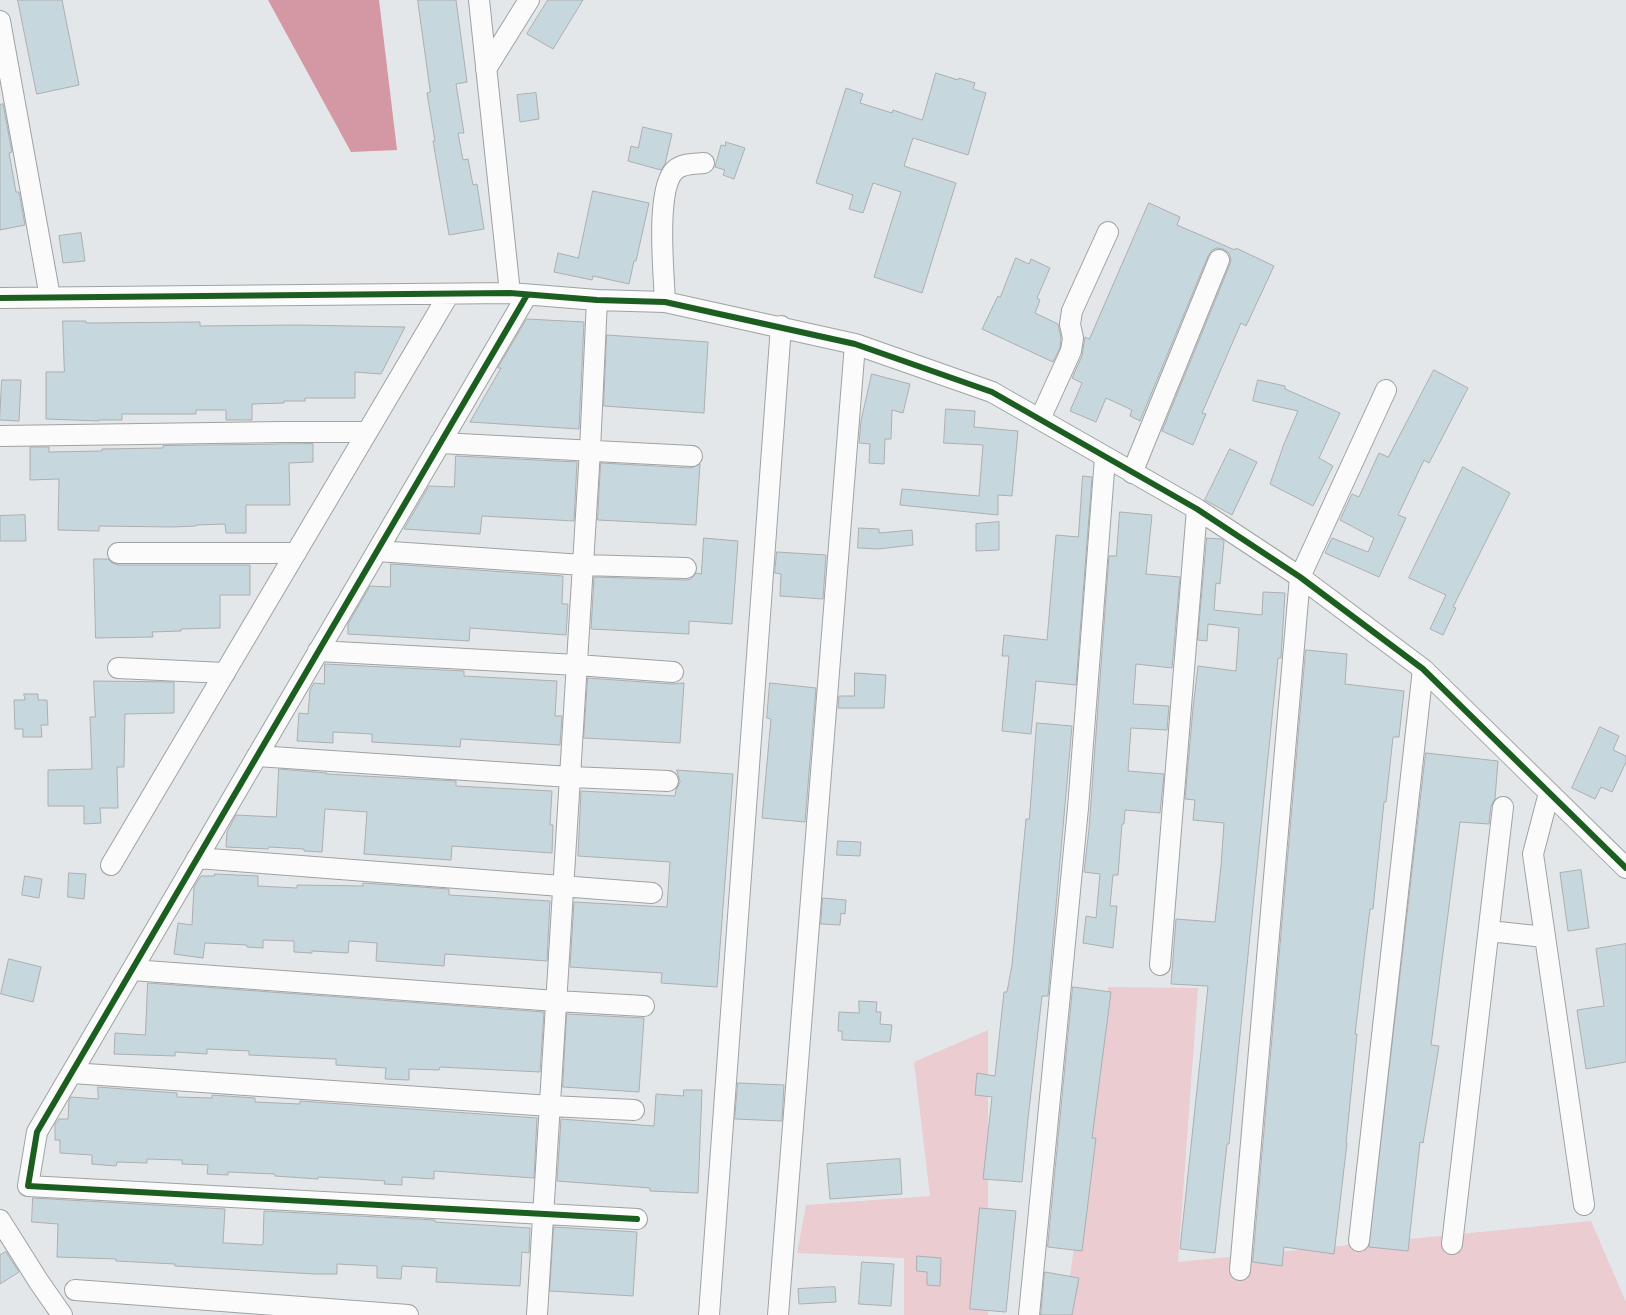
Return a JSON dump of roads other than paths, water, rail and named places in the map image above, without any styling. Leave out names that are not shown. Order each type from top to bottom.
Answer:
[{"type":"street","points":[[479,0],[486,69],[518,294],[440,443],[37,1132],[28,1186],[637,1219]]},
{"type":"street","points":[[486,69],[529,0]]},
{"type":"street","points":[[0,21],[50,297]]},
{"type":"street","points":[[665,302],[662,221],[664,193],[673,172],[680,166],[704,163]]},
{"type":"street","points":[[1040,419],[1071,351],[1073,338],[1070,324],[1072,311],[1108,232]]},
{"type":"street","points":[[1132,473],[1219,260]]},
{"type":"street","points":[[112,864],[449,294]]},
{"type":"street","points":[[0,298],[518,294],[597,300],[665,302],[781,326],[855,344],[992,392],[1197,509],[1300,577],[1423,669],[1626,868]]},
{"type":"street","points":[[537,1315],[590,450],[597,300]]},
{"type":"street","points":[[709,1315],[781,326]]},
{"type":"street","points":[[778,1315],[855,344]]},
{"type":"street","points":[[1240,1270],[1300,577],[1386,390]]},
{"type":"street","points":[[0,436],[366,432]]},
{"type":"street","points":[[440,443],[692,456]]},
{"type":"street","points":[[1029,1315],[1078,808],[1106,458]]},
{"type":"street","points":[[1160,965],[1197,509]]},
{"type":"street","points":[[377,551],[583,564],[686,568]]},
{"type":"street","points":[[118,553],[296,553]]},
{"type":"street","points":[[318,651],[674,672]]},
{"type":"street","points":[[118,668],[225,673]]},
{"type":"street","points":[[1359,1241],[1423,669]]},
{"type":"street","points":[[257,756],[570,777],[668,781]]},
{"type":"street","points":[[1549,793],[1533,854],[1584,1205]]},
{"type":"street","points":[[1452,1244],[1503,807]]},
{"type":"street","points":[[197,858],[652,893]]},
{"type":"street","points":[[1488,931],[1545,937]]},
{"type":"street","points":[[132,970],[644,1006]]},
{"type":"street","points":[[72,1072],[550,1106],[634,1110]]},
{"type":"street","points":[[0,1220],[62,1315]]},
{"type":"street","points":[[75,1290],[408,1315]]}]
